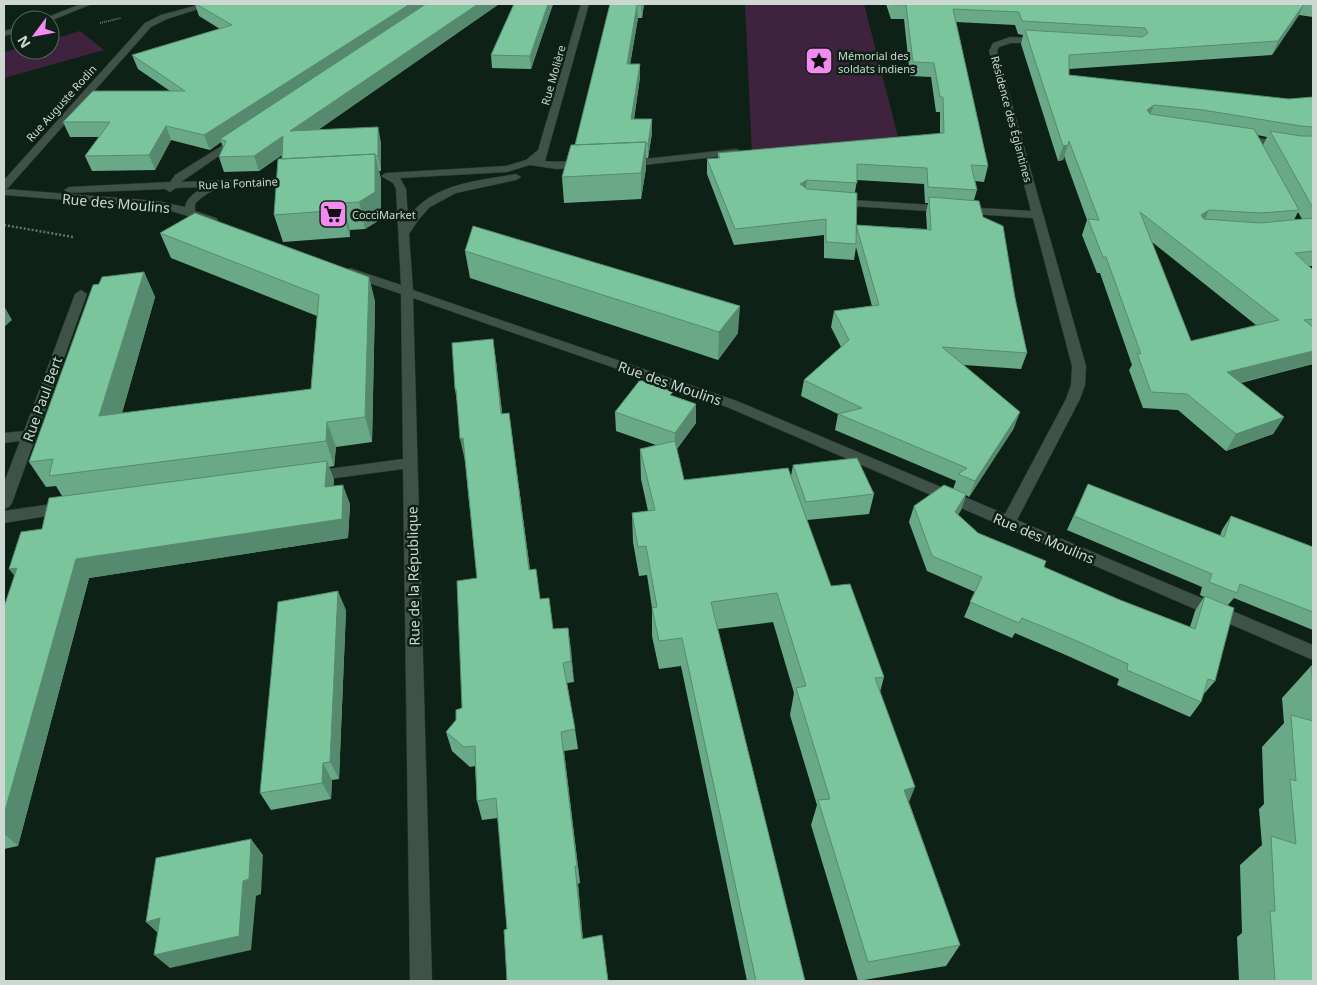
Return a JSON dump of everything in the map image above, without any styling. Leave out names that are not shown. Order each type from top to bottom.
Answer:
[{"type":"street","points":[[60,14],[88,4]]},
{"type":"street","points":[[148,25],[164,17],[210,4]]},
{"type":"street","name":"Rue Molière","points":[[535,163],[542,152],[585,4]]},
{"type":"street","name":"Rue Auguste Rodin","points":[[4,186],[148,25]]},
{"type":"street","name":"Résidence des Églantines","points":[[1008,523],[1074,399],[1078,385],[1078,366],[993,48],[1000,42],[1010,40],[1053,41]]},
{"type":"street","points":[[179,209],[170,201],[171,186],[180,177],[250,130]]},
{"type":"street","points":[[1261,156],[1247,139],[1293,146],[1313,146]]},
{"type":"street","points":[[613,164],[666,162],[742,151]]},
{"type":"street","points":[[404,233],[422,209],[444,194],[471,184],[531,172],[535,163],[556,166],[594,165]]},
{"type":"street","name":"Rue de la République","points":[[421,981],[411,463],[404,233],[400,186],[397,181],[384,176],[499,170],[535,163]]},
{"type":"street","name":"Rue la Fontaine","points":[[4,192],[303,180]]},
{"type":"street","points":[[190,212],[190,204],[197,196],[218,184]]},
{"type":"street","name":"Rue des Moulins","points":[[4,192],[140,202],[190,212],[226,226]]},
{"type":"street","points":[[824,202],[1038,215]]},
{"type":"street","name":"Rue des Moulins","points":[[342,269],[732,404],[1313,652]]},
{"type":"street","name":"Rue Paul Bert","points":[[4,503],[81,294]]},
{"type":"street","points":[[4,438],[29,435]]},
{"type":"street","points":[[295,478],[411,463]]},
{"type":"street","points":[[4,517],[81,506]]},
{"type":"path","points":[[79,7],[118,24],[148,25]]},
{"type":"path","points":[[4,225],[73,237]]},
{"type":"shaded area","points":[[745,4],[864,4],[898,137],[752,154]]},
{"type":"shaded area","points":[[80,31],[104,50],[4,78],[4,52],[10,50],[10,60],[60,60],[60,37]]},
{"type":"building","points":[[196,4],[410,4],[204,135],[166,126],[149,155],[85,156],[110,122],[63,122],[93,91],[185,91],[132,55],[232,25]]},
{"type":"building","points":[[426,4],[478,4],[290,131],[378,127],[378,156],[375,156],[375,154],[282,159],[283,136],[254,156],[219,157],[226,141],[220,139]]},
{"type":"building","points":[[514,4],[548,4],[530,56],[491,55]]},
{"type":"building","points":[[610,4],[642,4],[641,6],[637,5],[627,64],[640,64],[631,119],[652,119],[648,144],[646,142],[575,145]]},
{"type":"building","points":[[1304,4],[1278,41],[1069,55],[1069,75],[1289,99],[1313,97],[1313,127],[1203,110],[1154,105],[1147,110],[1150,114],[1254,129],[1299,210],[1260,213],[1209,210],[1201,215],[1204,219],[1260,223],[1313,218],[1313,251],[1295,253],[1313,270],[1313,319],[1304,320],[1313,327],[1313,351],[1227,372],[1284,417],[1236,434],[1187,394],[1151,392],[1137,353],[1141,354],[1106,257],[1103,257],[1088,219],[1099,220],[1069,141],[1068,145],[1063,146],[1025,30],[1142,37],[1148,33],[1145,28],[1022,21],[1019,12],[953,9],[988,166],[971,165],[977,190],[928,187],[927,168],[857,164],[857,183],[807,180],[800,184],[807,189],[857,193],[856,244],[826,242],[826,219],[735,229],[707,159],[720,158],[718,153],[944,133],[943,97],[940,97],[934,63],[913,62],[906,5],[894,5]],"holes":[[[1140,212],[1279,320],[1191,341]]]},
{"type":"building","points":[[1270,131],[1313,136],[1313,208]]},
{"type":"building","points":[[646,142],[641,173],[562,177],[571,145]]},
{"type":"building","points":[[375,154],[375,192],[359,202],[343,203],[342,210],[274,215],[278,159]]},
{"type":"building","points":[[929,197],[979,201],[983,217],[1003,226],[1015,298],[1027,353],[942,347],[1020,412],[975,481],[958,474],[967,468],[838,414],[862,408],[804,380],[849,340],[834,311],[879,305],[856,225],[931,230]]},
{"type":"building","points":[[195,213],[369,277],[365,417],[327,422],[326,441],[49,476],[53,459],[29,462],[93,285],[99,284],[102,277],[144,272],[99,416],[311,389],[319,295],[160,233]]},
{"type":"building","points":[[473,226],[740,306],[719,332],[465,251]]},
{"type":"building","points":[[493,339],[501,414],[509,413],[529,570],[536,569],[540,599],[549,598],[553,629],[568,628],[571,661],[563,663],[575,729],[561,732],[577,866],[575,866],[582,939],[602,935],[608,981],[507,981],[504,930],[507,929],[496,798],[477,801],[475,746],[464,747],[446,732],[456,720],[456,710],[462,708],[457,581],[477,578],[463,438],[460,439],[452,343]]},
{"type":"building","points":[[640,380],[673,392],[670,395],[696,404],[675,433],[615,412]]},
{"type":"building","points":[[675,441],[684,480],[788,468],[831,586],[850,584],[884,677],[875,678],[915,787],[904,790],[960,945],[868,962],[818,800],[830,799],[796,688],[806,686],[777,593],[711,602],[805,981],[756,981],[682,638],[659,641],[652,608],[657,607],[646,546],[638,547],[632,513],[655,510],[640,449]]},
{"type":"building","points":[[857,458],[874,494],[806,502],[793,465]]},
{"type":"building","points":[[327,461],[325,487],[343,485],[342,519],[76,559],[4,814],[4,607],[17,568],[9,569],[21,532],[42,529],[49,498]]},
{"type":"building","points":[[1088,484],[1224,537],[1231,516],[1313,547],[1313,612],[1240,584],[1237,593],[1209,582],[1212,574],[1074,516]]},
{"type":"building","points":[[944,485],[966,494],[955,512],[978,533],[1046,561],[1044,567],[1120,600],[1195,629],[1205,596],[1234,608],[1215,681],[1208,679],[1201,702],[1127,670],[1128,664],[1077,641],[1022,618],[1019,623],[970,602],[982,577],[932,556],[914,506]]},
{"type":"building","points":[[338,591],[330,762],[323,763],[322,783],[260,793],[278,602]]},
{"type":"building","points":[[1311,666],[1313,666],[1313,688]]},
{"type":"building","points":[[1291,715],[1313,721],[1313,981],[1275,981],[1270,911],[1275,911],[1271,836],[1296,844],[1290,779],[1296,781]]},
{"type":"building","points":[[251,839],[249,879],[243,881],[239,936],[154,955],[160,918],[146,922],[156,858]]},
{"type":"place","name":"Mémorial des soldats indiens","points":[[819,61]]},
{"type":"place","name":"CocciMarket","points":[[333,214]]}]
